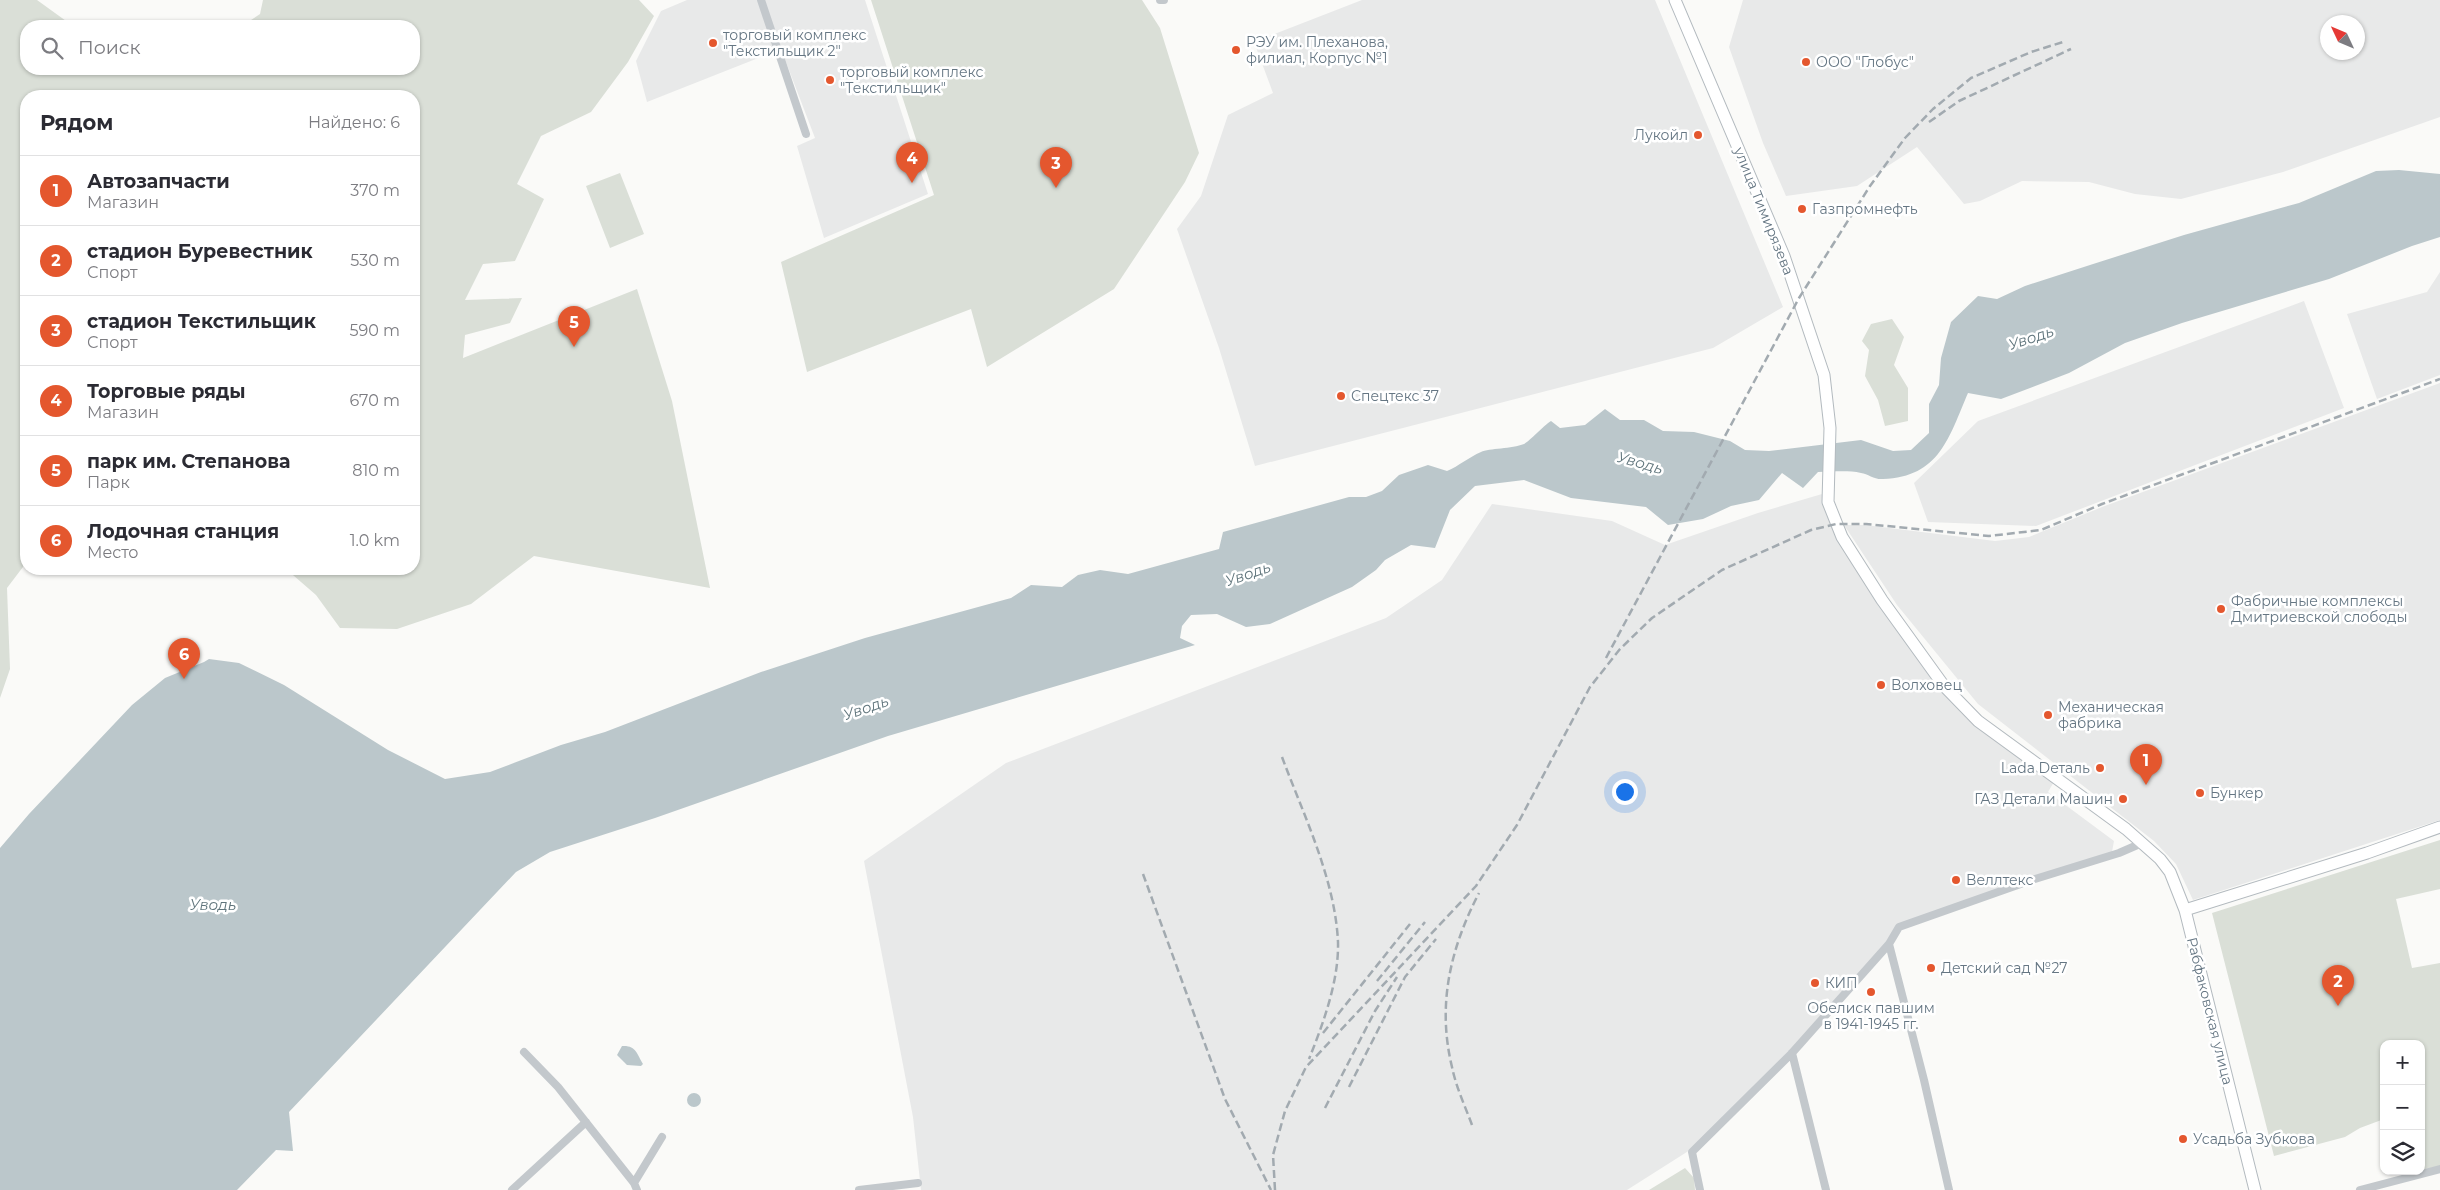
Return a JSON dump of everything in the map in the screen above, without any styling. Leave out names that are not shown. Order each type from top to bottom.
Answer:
[{"type":"main road","name":"улица Тимирязева","points":[[1675,0],[1784,256],[1824,375],[1830,428],[1828,484]]},
{"type":"main road","name":"Рабфаковская улица","points":[[1828,484],[1828,502],[1842,537],[1882,600],[1944,686],[1978,721],[2142,843],[2160,859],[2170,872],[2185,910],[2254,1190]]},
{"type":"main road","points":[[2185,910],[2367,853],[2440,827]]},
{"type":"street","points":[[761,0],[806,134]]},
{"type":"street","points":[[1700,1190],[1692,1152],[1792,1053],[1889,944],[1899,927],[2035,879],[2119,853],[2142,843]]},
{"type":"street","points":[[1889,944],[1924,1080],[1949,1190]]},
{"type":"street","points":[[524,1052],[558,1087],[635,1186],[662,1137]]},
{"type":"street","points":[[1792,1053],[1826,1190]]},
{"type":"street","points":[[512,1190],[586,1122]]},
{"type":"street","points":[[2360,1190],[2440,1169]]},
{"type":"street","points":[[859,1190],[918,1183]]},
{"type":"shaded area","points":[[0,0],[37,0],[65,20],[20,20],[20,75],[420,75],[420,20],[251,20],[260,14],[263,0],[639,0],[654,16],[628,62],[591,112],[541,136],[517,184],[544,199],[515,261],[483,264],[465,300],[522,298],[510,323],[465,335],[463,358],[637,289],[672,401],[710,588],[534,556],[471,604],[397,629],[340,628],[316,595],[293,575],[420,575],[420,90],[20,90],[20,571],[7,588],[10,669],[0,698]]},
{"type":"shaded area","points":[[687,0],[865,0],[928,194],[824,238],[797,146],[815,138],[781,49],[647,102],[636,61],[661,11]]},
{"type":"shaded area","points":[[871,0],[1142,0],[1160,28],[1199,153],[1185,182],[1114,289],[987,367],[971,309],[807,372],[781,262],[934,195]]},
{"type":"shaded area","points":[[1362,0],[1655,0],[1783,307],[1713,348],[1255,466],[1219,348],[1177,229],[1201,196],[1228,115],[1273,93],[1254,42]]},
{"type":"shaded area","points":[[1743,0],[2440,0],[2440,117],[2283,172],[2181,199],[2135,194],[2089,182],[2022,181],[1980,201],[1964,204],[1917,147],[1857,186],[1786,196],[1763,143],[1729,47]]},
{"type":"shaded area","points":[[620,173],[644,234],[610,248],[586,186]]},
{"type":"shaded area","points":[[2440,272],[2440,375],[2377,399],[2347,314],[2427,292]]},
{"type":"shaded area","points":[[2304,301],[2344,408],[2036,526],[1928,522],[1914,483],[1978,421]]},
{"type":"shaded area","points":[[1892,319],[1904,337],[1894,365],[1908,388],[1908,421],[1885,426],[1878,400],[1865,376],[1869,350],[1862,341],[1871,324]]},
{"type":"shaded area","points":[[2440,383],[2440,820],[2193,900],[2176,864],[2154,841],[1978,704],[1897,605],[1844,525],[1865,525],[1995,541],[2029,537],[2102,507]]},
{"type":"shaded area","points":[[1822,494],[1827,515],[1946,691],[2055,780],[2048,792],[2114,841],[2112,852],[1898,926],[1887,942],[1791,1051],[1690,1150],[1627,1190],[921,1190],[913,1117],[864,861],[1006,763],[1386,618],[1442,580],[1492,504],[1612,521],[1665,545],[1758,513]]},
{"type":"shaded area","points":[[2440,840],[2440,889],[2396,899],[2412,968],[2440,963],[2440,1166],[2425,1169],[2425,1040],[2380,1040],[2380,1120],[2360,1128],[2345,1137],[2274,1156],[2212,913]]},
{"type":"shaded area","points":[[1685,1168],[1694,1178],[1695,1190],[1649,1190]]},
{"type":"water","name":"Уводь","points":[[2399,170],[2440,174],[2440,237],[2329,279],[2182,323],[2125,343],[2069,373],[2001,399],[1968,393],[1955,425],[1940,452],[1930,463],[1918,471],[1902,477],[1880,479],[1856,472],[1818,472],[1803,488],[1782,473],[1759,500],[1731,506],[1703,519],[1668,525],[1646,507],[1571,498],[1524,480],[1475,486],[1450,510],[1435,548],[1411,545],[1385,560],[1376,570],[1352,587],[1270,624],[1246,627],[1217,614],[1191,615],[1182,626],[1180,638],[1195,645],[888,736],[655,818],[550,852],[516,872],[289,1112],[293,1151],[276,1150],[237,1190],[0,1190],[0,848],[29,814],[132,705],[165,678],[209,659],[239,663],[284,685],[388,750],[445,779],[490,772],[561,745],[605,732],[761,672],[865,638],[1011,598],[1031,585],[1062,587],[1078,575],[1100,570],[1128,574],[1219,549],[1223,532],[1349,497],[1366,497],[1382,491],[1399,475],[1428,465],[1447,471],[1485,451],[1524,444],[1551,421],[1560,428],[1585,425],[1605,409],[1620,420],[1644,420],[1663,431],[1694,432],[1730,441],[1745,450],[1769,451],[1861,440],[1893,451],[1911,450],[1929,433],[1929,404],[1939,385],[1941,358],[1951,322],[1978,296],[1997,299],[2025,286],[2184,235],[2299,203],[2376,171]]},
{"type":"water","points":[[622,1046],[633,1049],[643,1064],[641,1066],[627,1065],[617,1055]]},
{"type":"water","points":[[694,1093],[699,1095],[701,1100],[699,1105],[694,1107],[689,1105],[687,1100],[689,1095]]},
{"type":"railway","points":[[1606,658],[1799,298],[1870,186],[1905,138],[1933,109],[1971,78],[2031,52],[2063,42]]},
{"type":"railway","points":[[1929,122],[1959,101],[2071,49]]},
{"type":"railway","points":[[1275,1190],[1273,1155],[1285,1111],[1306,1067],[1476,886],[1517,825],[1590,687],[1620,649],[1652,618],[1722,570],[1811,530],[1836,524],[1866,524],[1989,536],[2041,530],[2102,504],[2440,379]]},
{"type":"railway","points":[[1282,757],[1325,871],[1336,918],[1338,942],[1336,972],[1325,1017],[1309,1059]]},
{"type":"railway","points":[[1143,874],[1225,1099],[1271,1190]]},
{"type":"railway","points":[[1472,1125],[1452,1067],[1446,1022],[1446,999],[1449,978],[1460,935],[1479,893]]},
{"type":"railway","points":[[1377,981],[1425,922]]},
{"type":"railway","points":[[1323,1033],[1410,924]]},
{"type":"railway","points":[[1349,1087],[1405,977],[1436,939]]},
{"type":"railway","points":[[1325,1108],[1375,1011],[1397,977]]},
{"type":"place","name":"торговый комплекс \"Текстильщик 2\"","points":[[713,43]]},
{"type":"place","name":"РЭУ им. Плеханова, филиал, Корпус №1","points":[[1236,50]]},
{"type":"place","name":"ООО \"Глобус\"","points":[[1806,62]]},
{"type":"place","name":"торговый комплекс \"Текстильщик\"","points":[[830,80]]},
{"type":"place","name":"Лукойл","points":[[1698,135]]},
{"type":"place","name":"Торговые ряды","points":[[912,183]]},
{"type":"place","name":"стадион Текстильщик","points":[[1056,188]]},
{"type":"place","name":"Газпромнефть","points":[[1802,209]]},
{"type":"place","name":"парк им. Степанова","points":[[574,347]]},
{"type":"place","name":"Спецтекс 37","points":[[1341,396]]},
{"type":"place","name":"Фабричные комплексы Дмитриевской слободы","points":[[2221,609]]},
{"type":"place","name":"Лодочная станция","points":[[184,679]]},
{"type":"place","name":"Волховец","points":[[1881,685]]},
{"type":"place","name":"Механическая фабрика","points":[[2048,715]]},
{"type":"place","name":"Lada Dеталь","points":[[2100,768]]},
{"type":"place","name":"Автозапчасти","points":[[2146,785]]},
{"type":"place","name":"Бункер","points":[[2200,793]]},
{"type":"place","name":"ГАЗ Детали Машин","points":[[2123,799]]},
{"type":"place","name":"Веллтекс","points":[[1956,880]]},
{"type":"place","name":"Детский сад №27","points":[[1931,968]]},
{"type":"place","name":"КИП","points":[[1815,983]]},
{"type":"place","name":"Обелиск павшим в 1941-1945 гг.","points":[[1871,992]]},
{"type":"place","name":"стадион Буревестник","points":[[2338,1006]]},
{"type":"place","name":"Усадьба Зубкова","points":[[2183,1139]]}]
